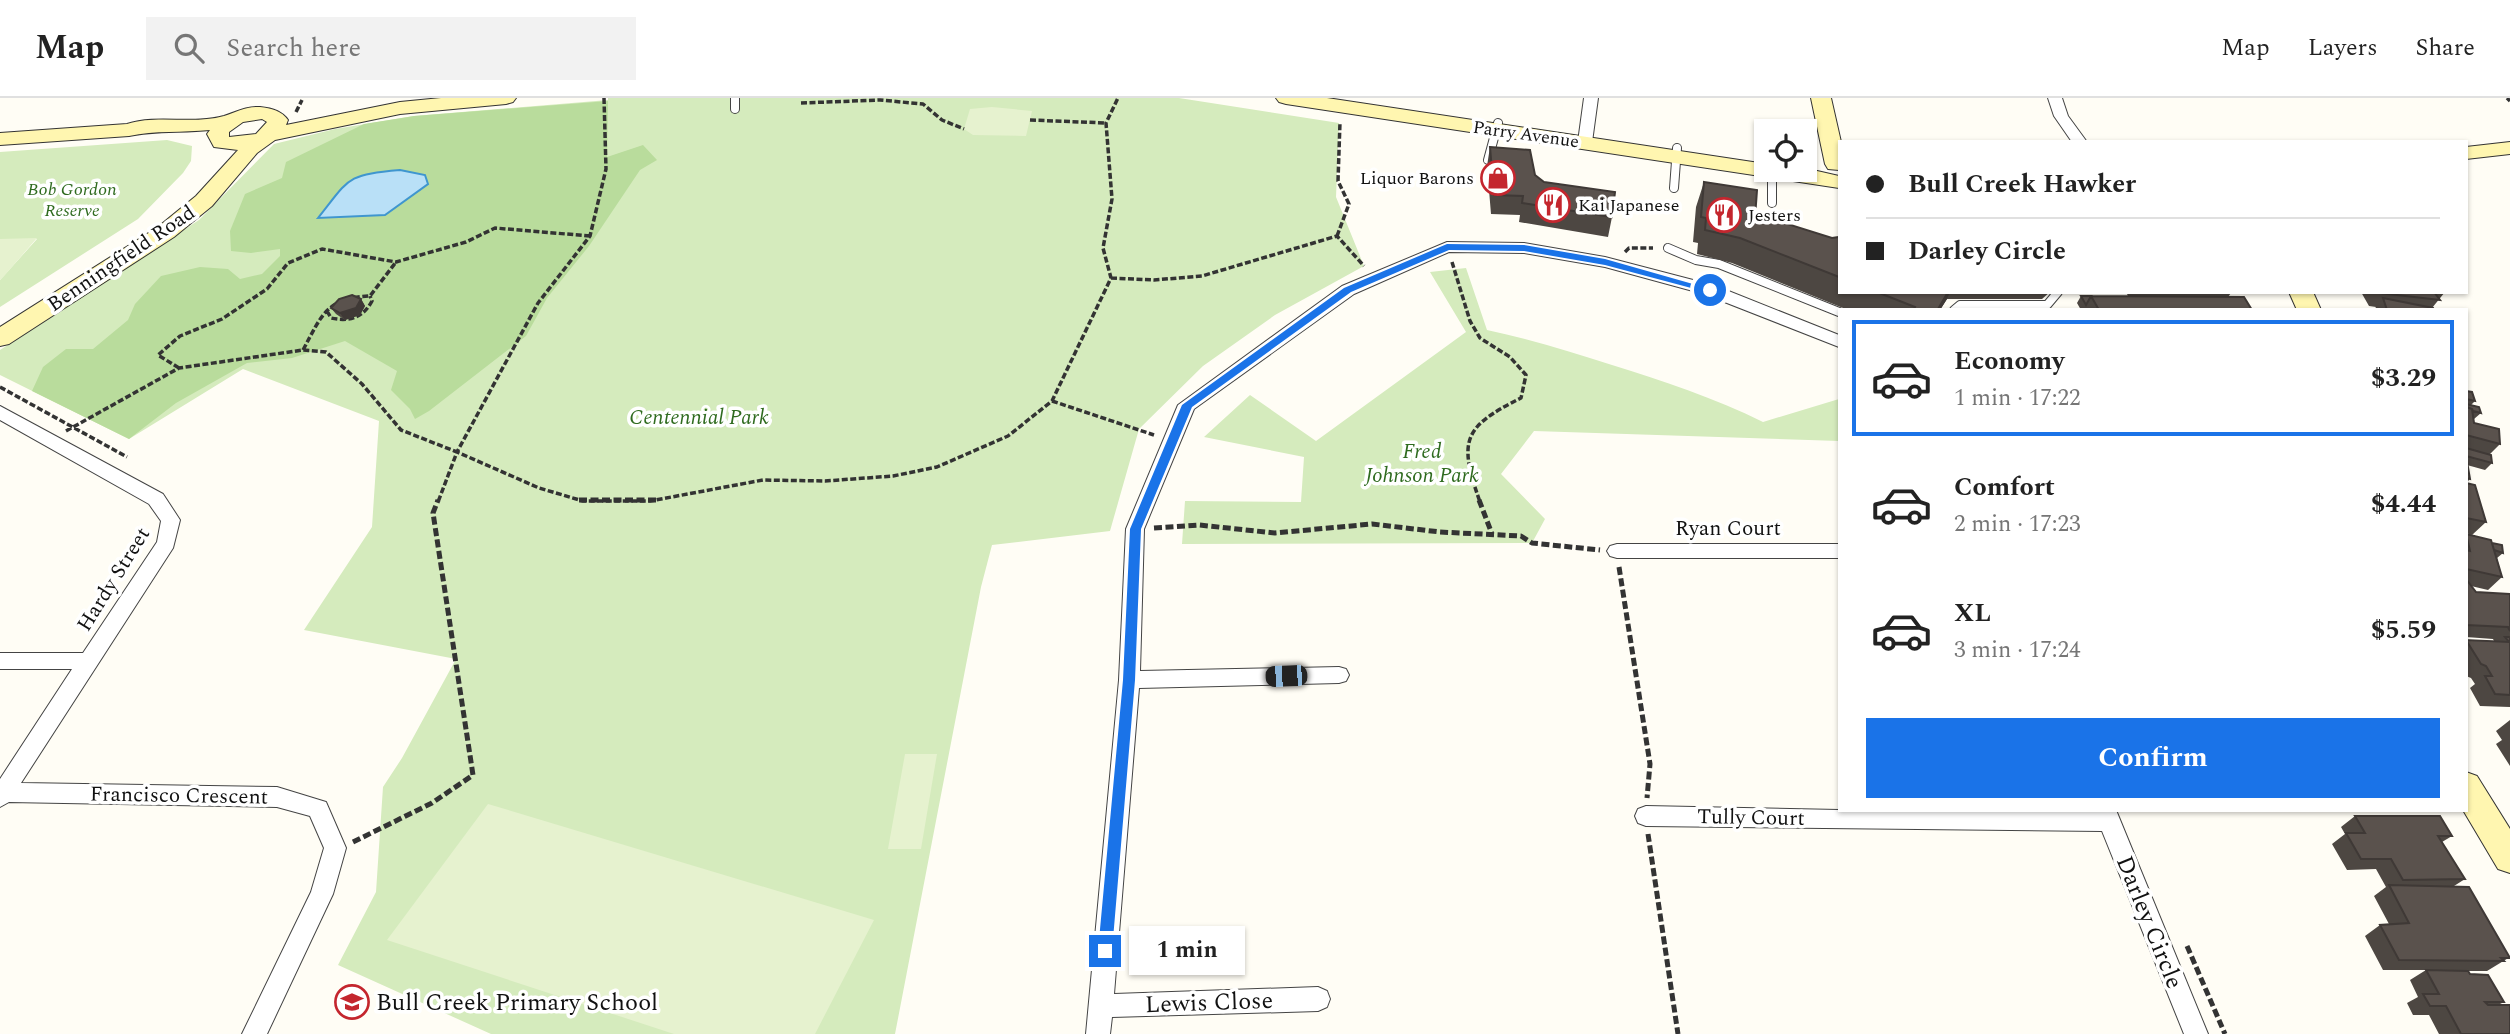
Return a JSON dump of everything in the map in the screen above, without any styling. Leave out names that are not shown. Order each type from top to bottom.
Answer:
[{"type":"main road","points":[[129,130],[137,135],[243,144],[280,121],[428,98]]},
{"type":"main road","points":[[0,139],[129,130],[145,125],[178,127],[230,121],[257,113],[280,121],[506,98]]},
{"type":"main road","name":"Parry Avenue","points":[[1286,98],[1364,103]]},
{"type":"main road","name":"Parry Avenue","points":[[1329,98],[1585,139],[1677,152],[1754,159]]},
{"type":"main road","points":[[1817,167],[1837,171],[1821,98]]},
{"type":"main road","points":[[1840,98],[1851,140]]},
{"type":"main road","points":[[220,141],[217,134],[220,128],[230,121]]},
{"type":"main road","name":"Benningfield Road","points":[[0,338],[166,232],[204,201],[240,159],[280,121]]},
{"type":"main road","name":"Benningfield Road","points":[[0,322],[119,250],[171,214],[216,164],[223,152],[220,141]]},
{"type":"main road","points":[[2468,153],[2510,148]]},
{"type":"main road","name":"Parry Avenue","points":[[1677,152],[1754,167]]},
{"type":"main road","points":[[2468,165],[2510,161]]},
{"type":"main road","name":"Parry Avenue","points":[[1817,172],[1837,171]]},
{"type":"main road","points":[[2468,789],[2505,842]]},
{"type":"street","points":[[1585,139],[1591,98]]},
{"type":"street","points":[[2055,98],[2062,117],[2079,140]]},
{"type":"street","points":[[1098,1034],[1129,680],[1135,529],[1187,405],[1348,290],[1447,247],[1524,248],[1615,265],[1710,290],[1838,341]]},
{"type":"street","name":"Hardy Street","points":[[0,412],[156,499],[172,520],[166,543],[2,794]]},
{"type":"street","name":"Ryan Court","points":[[1617,551],[1838,551]]},
{"type":"street","points":[[0,661],[89,661]]},
{"type":"street","points":[[1129,680],[1339,675]]},
{"type":"street","name":"Francisco Crescent","points":[[2,794],[277,797],[318,809],[335,848]]},
{"type":"street","name":"Tully Court","points":[[1646,816],[2107,816]]},
{"type":"street","name":"Darley Circle","points":[[2107,816],[2196,1034]]},
{"type":"street","points":[[254,1034],[322,894],[335,848]]},
{"type":"street","name":"Lewis Close","points":[[1100,1006],[1318,999]]},
{"type":"lane","points":[[735,98],[735,109]]},
{"type":"lane","points":[[1488,160],[1497,126]]},
{"type":"lane","points":[[1674,188],[1677,152]]},
{"type":"lane","points":[[1769,182],[1772,203]]},
{"type":"lane","points":[[1668,248],[1696,260],[1718,264],[1838,312]]},
{"type":"lane","points":[[1956,308],[1960,305],[2047,305],[2056,294]]},
{"type":"path","points":[[335,848],[375,833],[432,803],[473,775],[433,513],[457,452],[538,303],[590,236],[606,169],[604,98]]},
{"type":"path","points":[[50,440],[179,369],[303,350],[326,352],[362,384],[401,430],[539,488],[583,501],[650,501],[763,480],[825,481],[893,476],[937,467],[1008,436],[1052,401],[1111,278],[1103,248],[1112,199],[1107,123],[1118,98]]},
{"type":"path","points":[[801,103],[880,100],[923,104],[949,126],[964,129]]},
{"type":"path","points":[[1030,120],[1107,123]]},
{"type":"path","points":[[1337,236],[1349,204],[1338,181],[1339,123]]},
{"type":"path","points":[[179,369],[158,355],[180,336],[222,319],[267,289],[288,262],[322,249],[396,262],[466,242],[495,229],[590,236]]},
{"type":"path","points":[[1111,278],[1154,280],[1202,276],[1337,236]]},
{"type":"path","points":[[1337,236],[1376,278]]},
{"type":"path","points":[[1447,247],[1470,321],[1480,338],[1510,357],[1526,375],[1521,398],[1495,412],[1470,433],[1466,455],[1492,534]]},
{"type":"path","points":[[1615,265],[1629,248],[1668,248]]},
{"type":"path","points":[[370,296],[396,262]]},
{"type":"path","points":[[303,350],[333,301],[348,296],[370,296]]},
{"type":"path","points":[[327,311],[331,318],[345,322],[368,312],[372,301],[370,296]]},
{"type":"path","points":[[0,387],[127,457]]},
{"type":"path","points":[[1052,401],[1172,440]]},
{"type":"path","points":[[1135,529],[1199,525],[1275,533],[1372,524],[1440,532],[1521,536],[1532,543],[1617,551]]},
{"type":"green space","name":"Centennial Park","points":[[608,98],[1179,98],[1339,123],[1336,197],[1364,266],[1275,315],[1203,366],[1139,429],[1110,531],[992,545],[981,587],[895,1034],[491,1034],[338,965],[376,892],[383,787],[402,758],[456,659],[304,630],[372,527],[379,421],[243,369],[129,439],[0,375],[0,350],[199,220],[274,144],[335,129],[414,116]]},
{"type":"green space","points":[[608,101],[607,157],[643,145],[657,160],[640,170],[589,246],[547,298],[526,336],[415,419],[410,409],[391,390],[397,371],[345,341],[292,358],[247,363],[176,403],[129,439],[32,391],[43,367],[66,349],[93,349],[128,320],[135,304],[161,276],[200,267],[228,269],[240,279],[262,274],[280,256],[280,249],[251,253],[231,251],[230,231],[245,194],[282,178],[286,162],[364,124],[414,116]]},
{"type":"green space","points":[[992,107],[1032,111],[1026,136],[973,135],[964,129],[970,109]]},
{"type":"green space","name":"Bob Gordon Reserve","points":[[167,140],[192,146],[191,161],[183,173],[138,219],[0,307],[0,280],[37,239],[0,239],[0,152]]},
{"type":"green space","points":[[37,238],[5,275],[0,280],[0,239]]},
{"type":"green space","name":"Fred Johnson Park","points":[[1466,268],[1487,330],[1519,337],[1650,377],[1763,422],[1838,399],[1838,441],[1534,431],[1501,474],[1545,519],[1532,543],[1182,544],[1185,501],[1301,502],[1304,457],[1204,437],[1250,395],[1316,441],[1466,332],[1430,272]]},
{"type":"green space","points":[[905,754],[937,754],[921,849],[888,849]]},
{"type":"green space","points":[[488,804],[874,920],[815,1034],[674,1034],[387,940]]},
{"type":"water","points":[[400,170],[425,175],[428,184],[385,215],[318,218],[350,181],[368,174]]},
{"type":"building","points":[[1490,147],[1530,150],[1535,175],[1544,182],[1615,192],[1612,217],[1522,203],[1523,196],[1494,195]]},
{"type":"building","points":[[1704,182],[1757,190],[1755,218],[1765,217],[1832,238],[1838,237],[1838,277],[1740,238],[1705,230],[1706,218],[1701,217]]},
{"type":"building","points":[[1882,294],[1947,294],[1939,308],[1915,307]]},
{"type":"building","points":[[2389,294],[2436,294],[2440,300]]},
{"type":"building","points":[[352,295],[361,299],[356,308],[340,313],[331,308],[339,299]]},
{"type":"building","points":[[2081,296],[2091,296],[2086,305]]},
{"type":"building","points":[[2091,296],[2244,297],[2251,308],[2098,308]]},
{"type":"building","points":[[2383,298],[2433,308],[2386,308]]},
{"type":"building","points":[[2468,391],[2472,392],[2475,401],[2468,399]]},
{"type":"building","points":[[2468,404],[2479,407],[2481,413],[2473,411]]},
{"type":"building","points":[[2468,408],[2472,409],[2474,423],[2499,429],[2500,444],[2468,436]]},
{"type":"building","points":[[2468,449],[2491,455],[2492,463],[2468,457]]},
{"type":"building","points":[[2468,483],[2475,485],[2486,522],[2468,518]]},
{"type":"building","points":[[2468,534],[2491,540],[2502,577],[2468,569]]},
{"type":"building","points":[[2492,543],[2502,545],[2503,553],[2494,550]]},
{"type":"building","points":[[2468,582],[2476,592],[2510,594],[2510,631],[2508,627],[2468,625]]},
{"type":"building","points":[[2505,637],[2510,637],[2510,695],[2495,694],[2485,676],[2492,676],[2486,666],[2481,664],[2468,640],[2509,642]]},
{"type":"building","points":[[2355,816],[2440,816],[2452,836],[2438,836],[2465,879],[2403,880],[2391,859],[2361,859],[2346,833],[2365,833]]},
{"type":"building","points":[[2389,885],[2469,887],[2510,958],[2501,958],[2504,961],[2399,960],[2380,925],[2409,923]]},
{"type":"building","points":[[2426,970],[2468,971],[2470,974],[2488,975],[2504,1002],[2485,1002],[2488,1005],[2510,1005],[2510,1034],[2461,1034],[2446,1006],[2430,1006],[2423,994],[2439,994]]},
{"type":"place","name":"Liquor Barons","points":[[1498,178]]},
{"type":"place","name":"Kai Japanese","points":[[1553,205]]},
{"type":"place","name":"Jesters","points":[[1724,215]]},
{"type":"place","name":"Bull Creek Primary School","points":[[352,1002]]},
{"type":"route","points":[[1105,951],[1129,680],[1135,529],[1187,405],[1348,290],[1447,247],[1524,248],[1605,262],[1710,290]]}]
